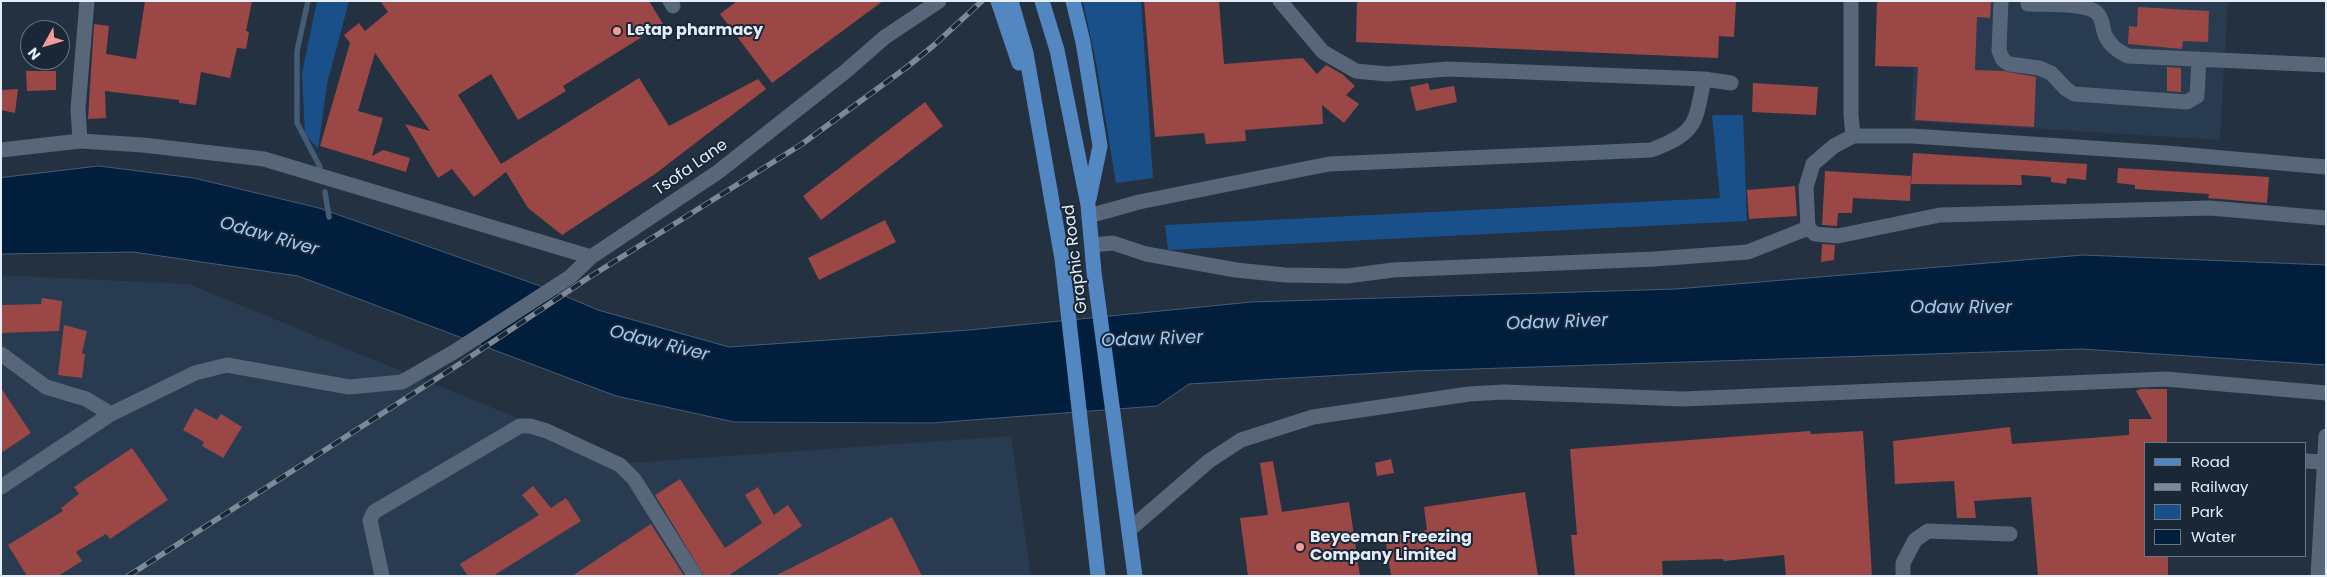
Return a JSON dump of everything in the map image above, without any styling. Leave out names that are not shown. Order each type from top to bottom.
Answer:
[{"type":"main road","points":[[998,1],[1026,82],[1046,161]]},
{"type":"main road","name":"Graphic Road","points":[[1011,1],[1026,53],[1046,161],[1063,279],[1098,576]]},
{"type":"main road","name":"Graphic Road","points":[[1042,1],[1057,50],[1088,211],[1094,272],[1135,576]]},
{"type":"main road","points":[[1073,1],[1083,42],[1100,146],[1088,211]]},
{"type":"street","points":[[80,141],[78,110],[87,1]]},
{"type":"street","name":"Tsofa Lane","points":[[1,486],[111,414],[195,373],[227,365],[349,386],[402,382],[454,352],[570,277],[591,257],[718,172],[846,71],[885,37],[939,1]]},
{"type":"street","points":[[1280,1],[1324,52],[1356,70],[1387,74],[1448,68],[1704,79],[1731,83]]},
{"type":"street","points":[[1852,1],[1851,115],[1853,136]]},
{"type":"street","points":[[2001,1],[1999,51],[2003,60],[2009,64],[2039,68],[2051,72],[2066,89],[2074,94],[2187,102],[2197,96],[2199,59]]},
{"type":"street","points":[[2028,4],[2084,7],[2097,12],[2103,22],[2105,35],[2113,48],[2128,56],[2326,65]]},
{"type":"street","points":[[1088,211],[1329,164],[1651,150],[1675,141],[1690,130],[1697,116],[1704,79]]},
{"type":"street","points":[[2326,167],[1912,136],[1853,136],[1834,146],[1813,164],[1806,187],[1808,228],[1815,234],[1838,236],[1940,215],[2210,208],[2326,218]]},
{"type":"street","points":[[1,150],[80,141],[143,145],[264,159],[591,257]]},
{"type":"street","points":[[1092,245],[1113,243],[1146,254],[1236,270],[1286,275],[1347,276],[1393,270],[1654,259],[1748,252],[1808,228]]},
{"type":"street","points":[[1,354],[46,387],[86,399],[111,414]]},
{"type":"street","points":[[1129,530],[1209,461],[1241,440],[1313,416],[1469,394],[1504,392],[1683,399],[2165,379],[2326,393]]},
{"type":"street","points":[[382,576],[370,520],[374,512],[520,426],[530,426],[546,431],[620,465],[634,479],[696,576]]},
{"type":"street","points":[[2318,576],[2326,436]]},
{"type":"street","points":[[2307,461],[2324,462]]},
{"type":"street","points":[[1903,576],[1903,563],[1915,540],[1928,531],[2010,534]]},
{"type":"shaded area","points":[[1917,1],[2228,1],[2220,140],[1911,121]]},
{"type":"shaded area","points":[[1,275],[188,284],[628,463],[1011,436],[1031,576],[1,576]]},
{"type":"green space","points":[[317,1],[349,1],[327,84],[318,149],[305,134],[302,73]]},
{"type":"green space","points":[[1083,1],[1141,1],[1153,178],[1116,183],[1097,67]]},
{"type":"green space","points":[[1712,115],[1743,115],[1747,221],[1168,250],[1165,225],[1720,198]]},
{"type":"water","name":"Odaw River","points":[[99,166],[194,178],[319,208],[546,288],[598,310],[729,347],[969,330],[1251,302],[1676,289],[2083,255],[2326,265],[2326,365],[2082,349],[1413,371],[1189,384],[1157,406],[932,423],[734,422],[616,396],[298,276],[133,252],[1,254],[1,178]]},
{"type":"building","points":[[145,1],[252,1],[246,31],[249,32],[246,49],[237,48],[230,78],[201,72],[196,105],[179,103],[179,100],[105,91],[106,118],[88,119],[94,24],[109,26],[106,54],[136,59]]},
{"type":"building","points":[[380,1],[649,1],[663,24],[563,86],[566,91],[518,120],[491,74],[458,95],[501,164],[639,78],[669,126],[758,79],[766,89],[655,174],[562,235],[528,208],[506,172],[474,197],[452,169],[438,178],[405,124],[430,131],[375,53],[358,111],[383,118],[372,156],[383,150],[410,158],[406,172],[320,146],[350,43],[344,35],[359,23],[365,31],[388,12]]},
{"type":"building","points":[[737,1],[883,1],[772,83],[720,14]]},
{"type":"building","points":[[1144,1],[1219,1],[1224,64],[1303,58],[1317,74],[1326,65],[1342,74],[1355,86],[1346,95],[1359,104],[1344,123],[1322,105],[1323,124],[1245,130],[1246,141],[1206,144],[1204,133],[1155,137]]},
{"type":"building","points":[[1357,1],[1736,1],[1734,37],[1719,36],[1718,58],[1356,42]]},
{"type":"building","points":[[1877,1],[1991,1],[1990,18],[1977,17],[1975,70],[2003,71],[2036,77],[2034,127],[1915,120],[1918,67],[1875,66]]},
{"type":"building","points":[[2138,7],[2209,11],[2208,42],[2183,41],[2182,49],[2128,44],[2129,26],[2137,27]]},
{"type":"building","points":[[2167,67],[2181,68],[2181,92],[2167,91]]},
{"type":"building","points":[[26,71],[56,71],[56,90],[27,91]]},
{"type":"building","points":[[1428,83],[1430,90],[1454,86],[1457,102],[1416,111],[1410,87]]},
{"type":"building","points":[[1753,83],[1818,87],[1816,115],[1752,112]]},
{"type":"building","points":[[18,89],[15,113],[1,110],[1,90]]},
{"type":"building","points":[[925,102],[943,126],[821,220],[803,196]]},
{"type":"building","points":[[1913,153],[2087,164],[2086,180],[2067,178],[2066,184],[2051,182],[2051,177],[2021,175],[2022,185],[1911,184]]},
{"type":"building","points":[[2118,168],[2269,177],[2267,203],[2208,198],[2209,194],[2135,189],[2135,185],[2117,183]]},
{"type":"building","points":[[1825,171],[1911,176],[1910,201],[1853,198],[1852,213],[1838,213],[1837,226],[1822,225]]},
{"type":"building","points":[[1795,186],[1797,216],[1749,219],[1747,190]]},
{"type":"building","points":[[885,220],[896,242],[819,280],[808,258]]},
{"type":"building","points":[[1822,244],[1835,245],[1834,260],[1821,262]]},
{"type":"building","points":[[42,298],[62,301],[59,331],[1,333],[1,305],[41,304]]},
{"type":"building","points":[[64,325],[87,331],[82,353],[85,354],[82,378],[58,375]]},
{"type":"building","points":[[1,388],[31,433],[1,453]]},
{"type":"building","points":[[2141,389],[2167,389],[2167,442],[2144,442],[2144,557],[2168,557],[2168,576],[2038,576],[2031,497],[1974,501],[1976,518],[1957,518],[1954,481],[1895,484],[1893,441],[2010,427],[2012,444],[2129,435],[2129,419],[2152,419],[2136,391]]},
{"type":"building","points":[[195,408],[217,420],[221,414],[242,427],[223,458],[202,446],[204,442],[183,430]]},
{"type":"building","points":[[1810,431],[1811,434],[1863,431],[1872,576],[1786,576],[1784,555],[1724,561],[1723,559],[1662,561],[1663,576],[1575,576],[1571,535],[1577,535],[1570,449]]},
{"type":"building","points":[[132,448],[168,500],[110,539],[106,534],[76,552],[82,561],[58,576],[27,576],[8,545],[63,511],[61,508],[79,494],[74,487]]},
{"type":"building","points":[[1391,459],[1394,473],[1377,476],[1375,463]]},
{"type":"building","name":"Beyeeman Freezing Company Limited","points":[[1273,461],[1282,512],[1349,502],[1360,576],[1248,576],[1240,518],[1268,515],[1260,463]]},
{"type":"building","points":[[680,479],[725,548],[762,523],[745,495],[758,487],[774,515],[788,505],[802,526],[728,576],[704,576],[655,495]]},
{"type":"building","points":[[533,486],[551,508],[566,498],[581,521],[493,576],[468,576],[460,564],[539,515],[522,495]]},
{"type":"building","points":[[1525,492],[1538,576],[1391,576],[1385,537],[1427,530],[1424,507]]},
{"type":"building","points":[[892,517],[922,576],[775,576]]},
{"type":"building","points":[[651,524],[684,576],[572,576]]},
{"type":"waterway","points":[[308,1],[297,51],[297,123],[320,167]]},
{"type":"waterway","points":[[325,192],[329,217]]},
{"type":"railway","points":[[128,576],[461,363],[588,278],[802,144],[907,67],[982,1]]},
{"type":"place","name":"Letap pharmacy","points":[[617,31]]},
{"type":"place","name":"Beyeeman Freezing Company Limited","points":[[1300,547]]}]
